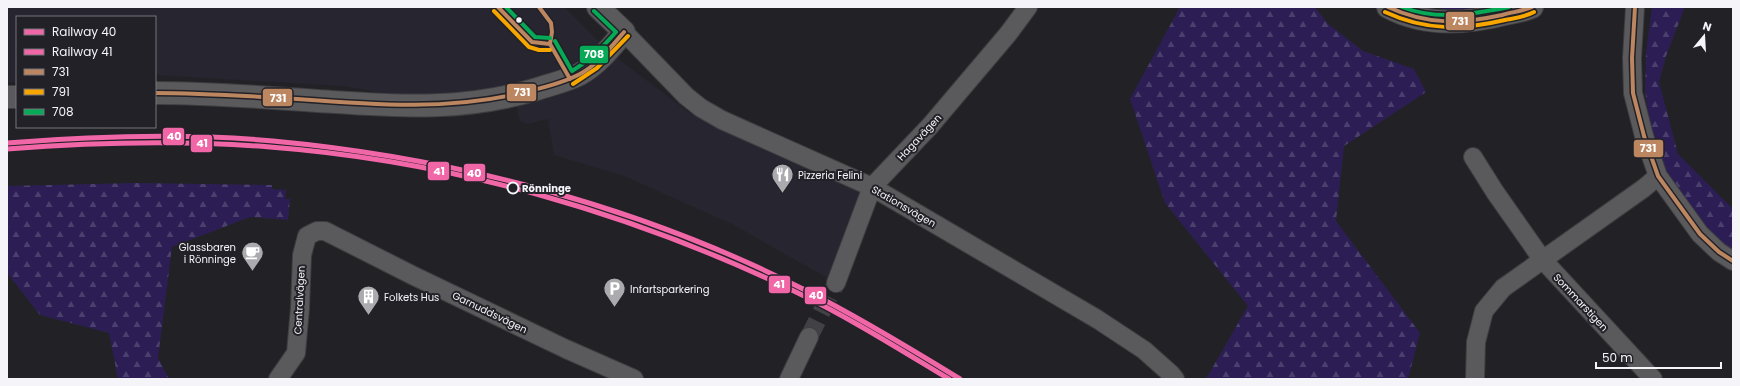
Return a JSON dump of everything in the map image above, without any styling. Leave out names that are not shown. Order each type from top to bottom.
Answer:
[{"type":"street","name":"Stationsvägen","points":[[598,7],[686,96],[701,108],[722,120],[872,187],[1097,319],[1144,350],[1175,379]]},
{"type":"street","name":"Hagavägen","points":[[836,283],[872,187],[930,126],[1008,34],[1028,7]]},
{"type":"street","points":[[1388,7],[1402,14],[1440,22],[1477,21],[1532,7]]},
{"type":"street","points":[[1635,7],[1632,58],[1633,93],[1644,136],[1658,176],[1700,234],[1719,252],[1733,261]]},
{"type":"street","points":[[156,93],[213,93],[371,105],[423,107],[460,105],[508,97],[570,79],[582,73],[599,60],[624,32]]},
{"type":"street","name":"Sommarstigen","points":[[1473,157],[1495,192],[1542,260],[1653,379]]},
{"type":"street","points":[[1475,379],[1476,342],[1484,311],[1503,288],[1644,188],[1658,176]]},
{"type":"street","name":"Centralvägen","points":[[278,379],[296,353],[300,308],[302,255],[307,236],[317,231],[325,231]]},
{"type":"street","name":"Garnuddsvägen","points":[[325,231],[573,352],[634,379]]},
{"type":"street","points":[[789,379],[809,337]]},
{"type":"shaded area","points":[[7,7],[564,7],[609,52],[690,113],[711,125],[861,192],[836,283],[734,225],[624,176],[554,155],[548,119],[528,124],[521,121],[518,115],[517,107],[501,88],[413,98],[343,86],[156,75],[156,16],[16,16],[16,82],[7,83]]},
{"type":"green space","points":[[1180,7],[1315,7],[1327,23],[1363,51],[1414,69],[1426,92],[1344,146],[1336,221],[1420,333],[1408,379],[1206,379],[1248,306],[1165,203],[1130,99]]},
{"type":"green space","points":[[1435,7],[1490,7],[1453,11]]},
{"type":"green space","points":[[1652,7],[1685,7],[1666,56],[1659,82],[1678,154],[1733,209],[1733,254],[1696,219],[1668,173],[1652,139],[1645,90],[1646,54]]},
{"type":"green space","points":[[136,183],[272,185],[272,189],[286,190],[285,199],[290,199],[288,220],[250,217],[172,247],[158,358],[169,379],[118,379],[109,333],[40,315],[7,273],[7,186]]},
{"type":"tunnel","points":[[809,337],[836,283]]},
{"type":"rail line","name":"40","points":[[7,143],[140,136],[207,137],[273,141],[342,149],[478,173],[545,190],[611,210],[677,233],[741,260],[803,289],[843,310],[960,379]]},
{"type":"rail line","name":"41","points":[[7,149],[106,143],[205,143],[270,147],[338,154],[406,164],[474,178],[541,195],[607,215],[672,238],[735,264],[798,293],[836,313],[949,379]]},
{"type":"transit line","name":"731","points":[[498,7],[532,42],[550,44]]},
{"type":"transit line","name":"708","points":[[506,7],[535,37],[550,38]]},
{"type":"transit line","name":"731","points":[[539,7],[551,23],[552,32],[550,44],[570,79]]},
{"type":"transit line","name":"731","points":[[1388,7],[1416,17],[1444,21],[1487,18],[1532,7]]},
{"type":"transit line","name":"708","points":[[1402,7],[1429,14],[1442,15],[1469,14],[1509,7]]},
{"type":"transit line","name":"731","points":[[1635,7],[1632,58],[1633,93],[1644,136],[1658,176],[1700,234],[1719,252],[1733,261]]},
{"type":"transit line","name":"791","points":[[494,11],[529,47],[539,50],[550,50]]},
{"type":"transit line","name":"708","points":[[555,41],[572,71],[584,63],[616,32],[594,11]]},
{"type":"transit line","name":"791","points":[[1385,12],[1415,23],[1444,27],[1474,26],[1520,17],[1534,12]]},
{"type":"transit line","name":"731","points":[[156,93],[226,95],[414,105],[472,102],[535,89],[574,77],[587,70],[624,32]]},
{"type":"transit line","name":"791","points":[[573,84],[597,68],[628,36]]},
{"type":"place","name":"Rönninge","points":[[513,188]]},
{"type":"place","name":"Pizzeria Felini","points":[[782,194]]},
{"type":"place","name":"Glassbaren i Rönninge","points":[[252,272]]},
{"type":"place","name":"Infartsparkering","points":[[615,308]]},
{"type":"place","name":"Folkets Hus","points":[[368,316]]}]
